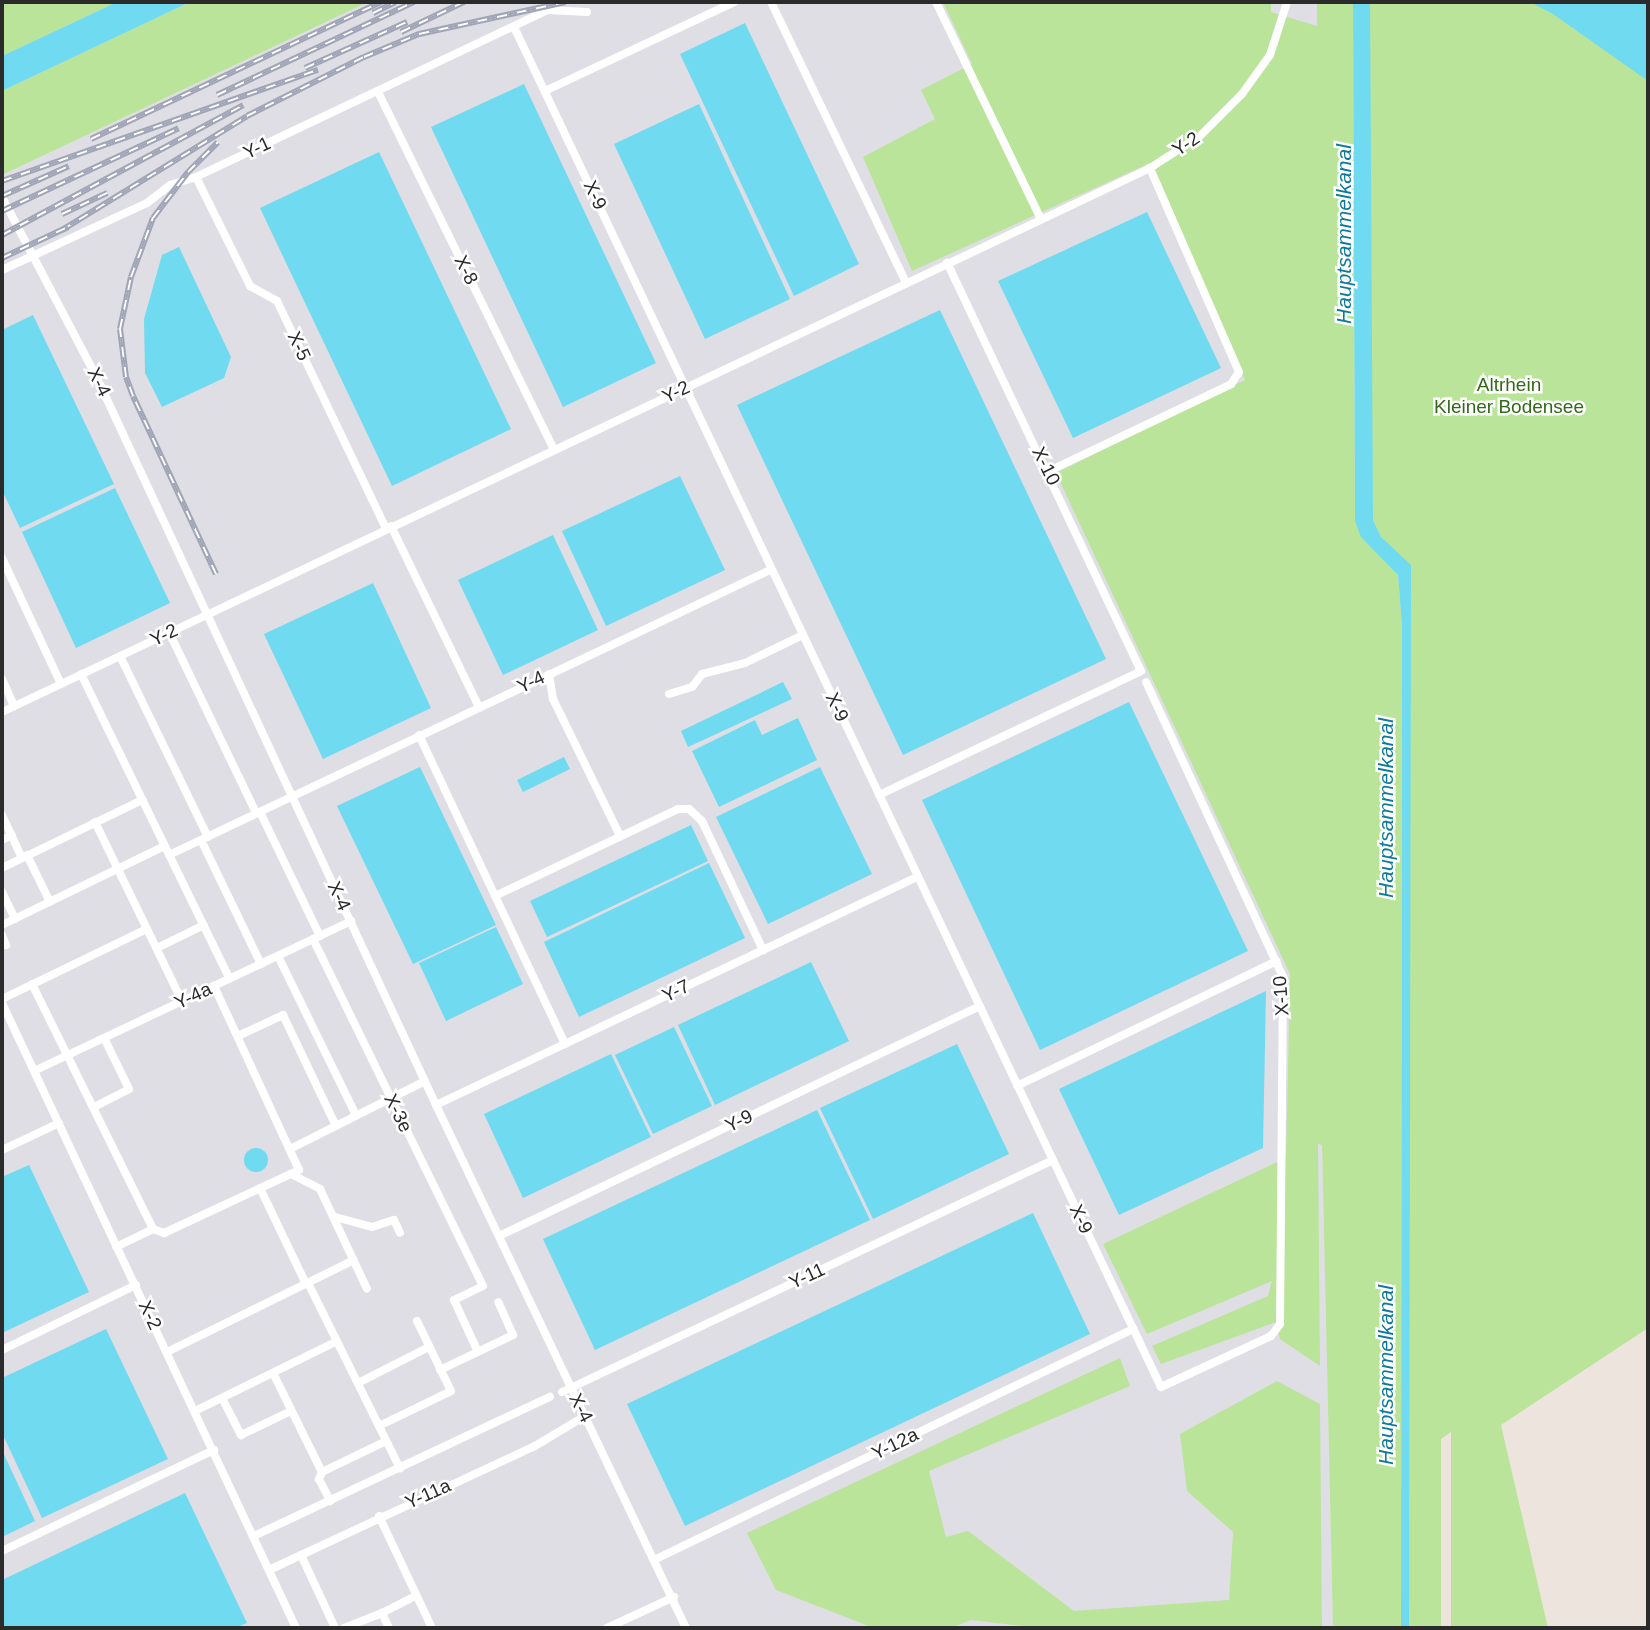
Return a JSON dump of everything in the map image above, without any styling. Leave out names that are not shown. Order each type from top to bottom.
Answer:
[{"type":"street","name":"Y-1","points":[[2,270],[147,203],[170,185],[196,177],[514,27],[547,10],[556,2]]},
{"type":"street","points":[[545,91],[734,2]]},
{"type":"street","points":[[771,2],[905,283]]},
{"type":"street","points":[[936,2],[1041,219]]},
{"type":"street","name":"Y-2","points":[[2,712],[1150,168],[1200,136],[1241,94],[1270,55],[1287,2]]},
{"type":"street","points":[[547,10],[587,12]]},
{"type":"street","name":"X-9","points":[[514,27],[1161,1387]]},
{"type":"street","name":"X-8","points":[[378,92],[554,449]]},
{"type":"street","points":[[1049,471],[1231,384],[1239,372],[1150,168]]},
{"type":"street","name":"X-5","points":[[196,177],[250,286],[277,301],[479,707]]},
{"type":"street","name":"X-4","points":[[2,197],[96,376],[436,1105],[687,1628]]},
{"type":"street","name":"X-10","points":[[879,795],[1141,671],[1049,471],[947,263]]},
{"type":"street","points":[[2,558],[6,578],[61,684]]},
{"type":"street","name":"Y-4","points":[[292,796],[772,569]]},
{"type":"street","name":"X-3e","points":[[169,632],[483,1286],[454,1300],[478,1352]]},
{"type":"street","points":[[669,694],[692,687],[702,674],[745,663],[803,635]]},
{"type":"street","points":[[120,656],[261,964]]},
{"type":"street","points":[[81,674],[230,979]]},
{"type":"street","points":[[549,674],[553,699],[620,836]]},
{"type":"street","points":[[2,679],[15,706]]},
{"type":"street","name":"X-10","points":[[1146,682],[1283,977],[1280,1324],[1271,1336],[1161,1387]]},
{"type":"street","points":[[419,735],[565,1044]]},
{"type":"street","points":[[169,855],[292,796]]},
{"type":"street","points":[[2,868],[142,800]]},
{"type":"street","points":[[495,896],[678,809],[695,811],[763,950]]},
{"type":"street","points":[[2,815],[50,902]]},
{"type":"street","points":[[95,822],[182,1001]]},
{"type":"street","points":[[2,840],[12,835]]},
{"type":"street","points":[[2,925],[165,846]]},
{"type":"street","name":"Y-7","points":[[436,1105],[917,877]]},
{"type":"street","points":[[2,892],[15,919]]},
{"type":"street","name":"Y-4a","points":[[34,1071],[351,921]]},
{"type":"street","points":[[157,948],[204,925]]},
{"type":"street","points":[[2,1001],[147,929]]},
{"type":"street","points":[[2,935],[6,945]]},
{"type":"street","points":[[278,956],[356,1115]]},
{"type":"street","points":[[1017,1086],[1277,961]]},
{"type":"street","points":[[32,984],[96,1106],[153,1229],[164,1233],[295,1172]]},
{"type":"street","points":[[214,986],[290,1149],[295,1172],[320,1189],[367,1289]]},
{"type":"street","name":"X-2","points":[[2,1001],[214,1450],[294,1628]]},
{"type":"street","name":"Y-9","points":[[499,1236],[980,1006]]},
{"type":"street","points":[[237,1036],[283,1015],[336,1126]]},
{"type":"street","points":[[96,1106],[129,1089],[104,1038]]},
{"type":"street","points":[[290,1149],[425,1081]]},
{"type":"street","points":[[2,1150],[59,1123]]},
{"type":"street","name":"Y-11","points":[[562,1392],[1053,1160]]},
{"type":"street","points":[[260,1188],[400,1468]]},
{"type":"street","points":[[335,1217],[372,1227],[394,1220],[400,1233]]},
{"type":"street","points":[[116,1247],[153,1229]]},
{"type":"street","points":[[167,1352],[354,1260]]},
{"type":"street","points":[[2,1350],[136,1285]]},
{"type":"street","points":[[440,1370],[513,1335],[498,1302]]},
{"type":"street","points":[[379,1426],[451,1391],[417,1321]]},
{"type":"street","name":"Y-12a","points":[[656,1559],[1133,1329]]},
{"type":"street","points":[[195,1411],[337,1341]]},
{"type":"street","points":[[358,1382],[429,1347]]},
{"type":"street","points":[[273,1373],[322,1472]]},
{"type":"street","points":[[222,1398],[241,1436],[291,1411]]},
{"type":"street","points":[[254,1536],[550,1398]]},
{"type":"street","name":"Y-11a","points":[[269,1570],[379,1516],[535,1446],[585,1416]]},
{"type":"street","points":[[330,1501],[319,1479],[322,1472],[386,1441]]},
{"type":"street","points":[[2,1551],[214,1450]]},
{"type":"street","points":[[379,1516],[432,1628]]},
{"type":"street","points":[[301,1555],[335,1628]]},
{"type":"street","points":[[344,1628],[415,1596]]},
{"type":"street","points":[[607,1628],[674,1597]]},
{"type":"street","points":[[382,1613],[389,1628]]},
{"type":"shaded area","points":[[368,2],[1317,2],[1322,1140],[1333,1628],[2,1628],[2,175]]},
{"type":"green space","points":[[2,2],[117,2],[2,56]]},
{"type":"green space","points":[[190,2],[368,2],[2,175],[2,91]]},
{"type":"green space","points":[[943,2],[1271,2],[1271,12],[1317,26],[1317,2],[1353,2],[1355,521],[1398,575],[1402,626],[1401,1628],[1333,1628],[1322,1145],[1318,1144],[1320,1366],[1280,1339],[1276,1322],[1161,1364],[1152,1346],[1268,1296],[1272,1281],[1147,1334],[1103,1244],[1286,1158],[1290,974],[1056,473],[1245,380],[1148,164],[912,271],[863,157],[935,119],[921,90],[972,64]]},
{"type":"green space","name":"Altrhein Kleiner Bodensee","points":[[1370,2],[1648,2],[1648,1328],[1501,1425],[1548,1628],[1451,1628],[1451,1432],[1441,1439],[1441,1628],[1409,1628],[1409,567],[1381,537],[1369,513]]},
{"type":"green space","points":[[1120,1358],[1130,1386],[929,1471],[946,1537],[968,1531],[1074,1611],[1229,1600],[1233,1532],[1187,1491],[1180,1434],[1277,1381],[1320,1404],[1322,1628],[1039,1628],[971,1620],[951,1628],[874,1628],[776,1590],[747,1533]]},
{"type":"water","points":[[117,2],[190,2],[2,91],[2,56]]},
{"type":"water","points":[[1353,2],[1370,2],[1373,520],[1381,537],[1411,565],[1409,1628],[1401,1628],[1402,626],[1398,575],[1361,537],[1355,521]]},
{"type":"water","points":[[1530,2],[1648,2],[1648,81],[1553,14]]},
{"type":"water","points":[[745,23],[859,264],[794,296],[680,54]]},
{"type":"water","points":[[524,84],[656,363],[563,407],[431,127]]},
{"type":"water","points":[[699,104],[790,299],[705,339],[614,144]]},
{"type":"water","points":[[379,152],[511,429],[392,486],[260,208]]},
{"type":"water","points":[[1147,212],[1221,368],[1073,438],[998,281]]},
{"type":"water","points":[[179,247],[231,357],[224,378],[162,407],[145,373],[144,319],[162,255]]},
{"type":"water","points":[[940,310],[1106,659],[903,755],[737,405]]},
{"type":"water","points":[[33,315],[114,484],[20,528],[2,490],[2,330]]},
{"type":"water","points":[[680,476],[725,570],[606,626],[562,531]]},
{"type":"water","points":[[115,488],[170,603],[76,648],[22,532]]},
{"type":"water","points":[[553,535],[598,630],[503,675],[458,580]]},
{"type":"water","points":[[373,583],[431,708],[323,759],[264,634]]},
{"type":"water","points":[[783,682],[792,699],[688,747],[681,731]]},
{"type":"water","points":[[1129,702],[1248,951],[1040,1050],[922,800]]},
{"type":"water","points":[[798,718],[817,760],[719,807],[692,751],[755,720],[762,735]]},
{"type":"water","points":[[564,757],[570,769],[523,792],[517,780]]},
{"type":"water","points":[[420,767],[496,925],[413,964],[337,806]]},
{"type":"water","points":[[820,767],[872,874],[768,924],[716,817]]},
{"type":"water","points":[[691,825],[708,861],[547,937],[530,901]]},
{"type":"water","points":[[709,863],[745,938],[579,1017],[544,942]]},
{"type":"water","points":[[496,927],[523,984],[446,1021],[419,963]]},
{"type":"water","points":[[811,962],[849,1041],[715,1105],[678,1025]]},
{"type":"water","points":[[1266,991],[1263,1148],[1119,1215],[1059,1089]]},
{"type":"water","points":[[674,1027],[712,1106],[653,1134],[615,1055]]},
{"type":"water","points":[[957,1044],[1009,1154],[873,1219],[820,1108]]},
{"type":"water","points":[[611,1054],[651,1137],[523,1198],[484,1114]]},
{"type":"water","points":[[817,1110],[870,1220],[595,1350],[543,1239]]},
{"type":"water","points":[[256,1148],[264,1152],[268,1160],[264,1168],[256,1172],[248,1168],[244,1160],[248,1152]]},
{"type":"water","points":[[29,1165],[89,1292],[2,1333],[2,1177]]},
{"type":"water","points":[[1033,1213],[1090,1334],[685,1526],[627,1404]]},
{"type":"water","points":[[106,1329],[168,1459],[42,1518],[2,1433],[2,1378]]},
{"type":"water","points":[[2,1450],[35,1521],[2,1537]]},
{"type":"water","points":[[185,1493],[247,1623],[235,1628],[2,1628],[2,1580]]},
{"type":"railway","points":[[91,139],[381,2]]},
{"type":"railway","points":[[373,13],[396,2]]},
{"type":"railway","points":[[217,95],[414,2]]},
{"type":"railway","points":[[401,32],[464,2]]},
{"type":"railway","points":[[62,230],[247,116],[364,57],[419,34],[566,2]]},
{"type":"railway","points":[[305,68],[407,22]]},
{"type":"railway","points":[[2,181],[318,70]]},
{"type":"railway","points":[[2,235],[243,105]]},
{"type":"railway","points":[[2,211],[179,128]]},
{"type":"railway","points":[[216,574],[133,396],[126,377],[120,329],[131,277],[153,218],[188,172],[218,142]]},
{"type":"railway","points":[[2,196],[69,166]]},
{"type":"railway","points":[[62,214],[107,193]]},
{"type":"railway","points":[[2,258],[68,227]]},
{"type":"water label","name":"Hauptsammelkanal","points":[[1344,234]]},
{"type":"water label","name":"Hauptsammelkanal","points":[[1386,808]]},
{"type":"water label","name":"Hauptsammelkanal","points":[[1386,1375]]}]
